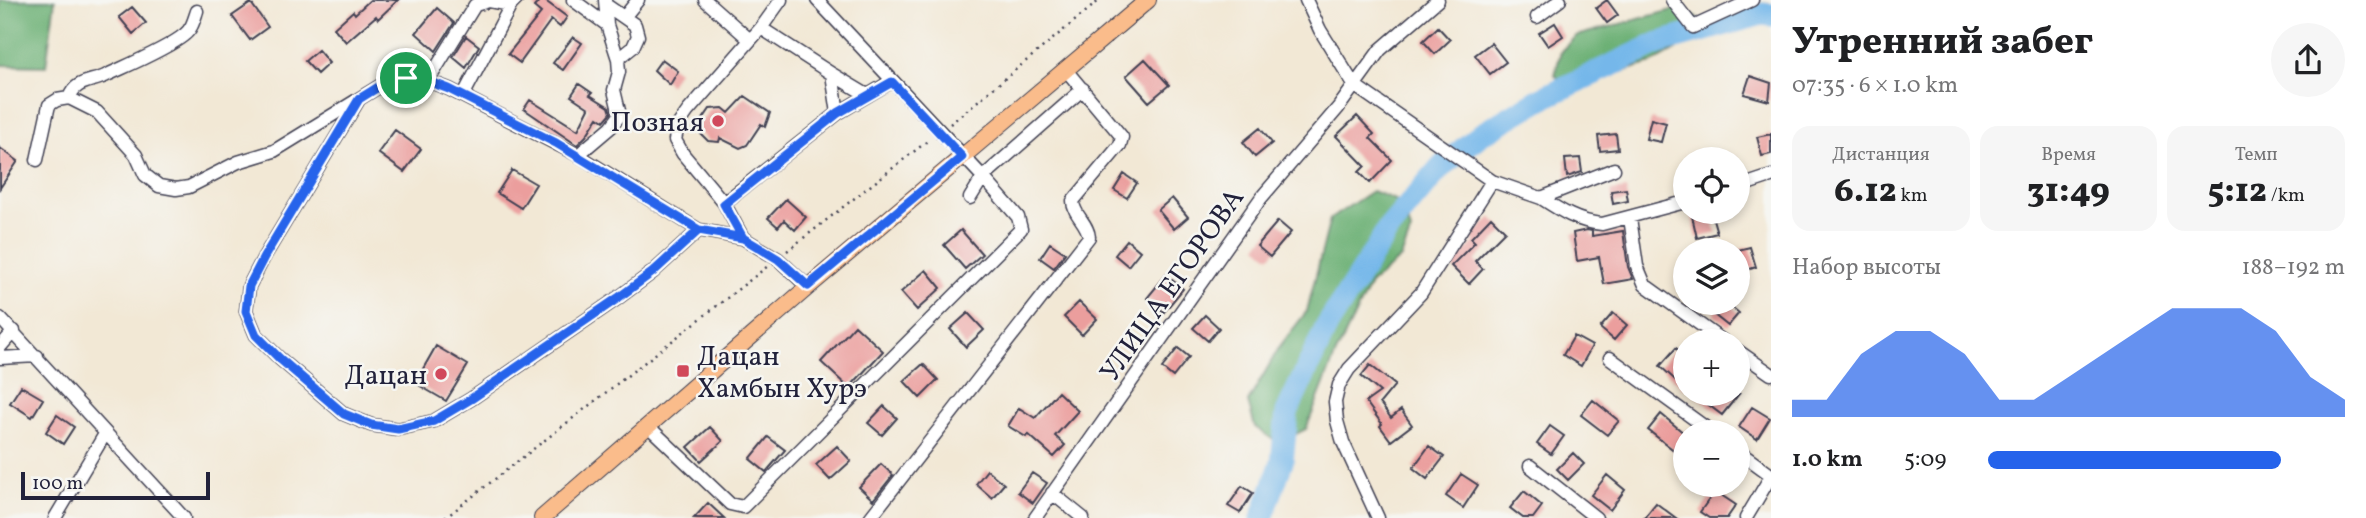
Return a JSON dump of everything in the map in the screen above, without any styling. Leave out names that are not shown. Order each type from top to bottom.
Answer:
[{"type":"main road","points":[[542,518],[808,286],[1148,0]]},
{"type":"street","points":[[573,0],[607,25]]},
{"type":"street","points":[[625,16],[638,0]]},
{"type":"street","points":[[705,0],[750,40]]},
{"type":"street","points":[[743,238],[724,204],[682,154],[675,141],[678,125],[688,111],[761,28],[781,0]]},
{"type":"street","points":[[649,427],[730,504],[743,507],[1018,235],[1021,229],[1018,217],[983,177],[817,0]]},
{"type":"street","points":[[1306,0],[1320,30],[1354,85],[1492,181],[1541,198],[1571,217],[1588,223],[1602,224],[1673,205]]},
{"type":"street","name":"УЛИЦА ЕГОРОВА","points":[[1035,518],[1261,198],[1338,108],[1386,43],[1438,0]]},
{"type":"street","points":[[1537,17],[1560,0]]},
{"type":"street","points":[[1672,0],[1693,27],[1752,0]]},
{"type":"street","points":[[428,81],[475,5],[489,1],[514,3],[463,96]]},
{"type":"street","points":[[578,155],[611,127],[620,115],[614,90],[619,72],[618,59],[607,25],[606,3]]},
{"type":"street","points":[[606,3],[635,25],[638,36],[633,47],[618,59]]},
{"type":"street","points":[[69,98],[79,83],[104,76],[184,35],[193,23],[197,11]]},
{"type":"street","points":[[761,28],[867,95]]},
{"type":"street","points":[[870,518],[1089,237],[1073,201],[1119,145],[1122,137],[1066,70]]},
{"type":"street","points":[[832,74],[838,113]]},
{"type":"street","points":[[37,160],[48,105],[69,98],[97,112],[118,132],[136,155],[145,175],[152,181],[159,186],[176,189],[189,187],[238,162],[274,151],[388,81],[406,78],[428,81],[578,155],[699,230],[743,238],[778,259],[808,286]]},
{"type":"street","points":[[724,204],[838,113],[892,82]]},
{"type":"street","points":[[970,198],[983,177],[1083,89]]},
{"type":"street","points":[[359,99],[264,257],[249,286],[246,311],[256,335],[279,358],[344,414],[371,425],[398,429],[434,421],[618,298],[653,272],[699,230]]},
{"type":"street","points":[[1541,198],[1614,169]]},
{"type":"street","points":[[1750,183],[1771,176]]},
{"type":"street","points":[[1375,516],[1343,442],[1337,421],[1335,402],[1339,385],[1349,369],[1421,293],[1492,181]]},
{"type":"street","points":[[1630,218],[1637,266],[1645,285],[1706,329]]},
{"type":"street","points":[[0,318],[15,331],[105,434],[184,518]]},
{"type":"street","points":[[0,347],[15,331]]},
{"type":"street","points":[[0,358],[37,356]]},
{"type":"street","points":[[1610,358],[1695,420]]},
{"type":"street","points":[[1750,359],[1771,374]]},
{"type":"street","points":[[55,518],[105,434]]},
{"type":"street","points":[[1746,518],[1771,476],[1750,460]]},
{"type":"street","points":[[1530,466],[1596,518]]},
{"type":"street","points":[[1052,493],[1083,518]]},
{"type":"green space","points":[[0,0],[55,0],[46,66],[0,65]]},
{"type":"green space","points":[[1679,8],[1697,18],[1695,39],[1652,63],[1568,87],[1555,75],[1561,51],[1576,36]]},
{"type":"green space","points":[[1372,191],[1403,203],[1411,231],[1401,258],[1370,284],[1335,356],[1306,429],[1278,443],[1255,427],[1248,402],[1280,346],[1307,311],[1330,219]]},
{"type":"building","points":[[370,0],[398,0],[378,19],[376,16],[346,42],[334,28]]},
{"type":"building","points":[[540,0],[544,0],[567,17],[560,27],[551,20],[520,63],[508,54],[541,13],[534,7]]},
{"type":"building","points":[[1607,0],[1618,15],[1607,23],[1596,8]]},
{"type":"building","points":[[251,3],[268,27],[250,40],[232,16]]},
{"type":"building","points":[[132,7],[146,23],[133,34],[119,17]]},
{"type":"building","points":[[437,8],[454,23],[436,51],[416,33]]},
{"type":"building","points":[[1555,23],[1563,36],[1548,46],[1539,33]]},
{"type":"building","points":[[1438,27],[1450,40],[1435,54],[1423,41]]},
{"type":"building","points":[[466,36],[479,46],[466,68],[453,57]]},
{"type":"building","points":[[573,37],[582,43],[563,70],[553,63]]},
{"type":"building","points":[[1491,43],[1506,62],[1490,74],[1475,55]]},
{"type":"building","points":[[318,50],[329,63],[317,74],[305,61]]},
{"type":"building","points":[[662,59],[678,71],[670,85],[654,70]]},
{"type":"building","points":[[1145,59],[1169,85],[1149,102],[1126,76]]},
{"type":"building","points":[[1750,76],[1771,83],[1769,101],[1744,94]]},
{"type":"building","points":[[579,84],[609,107],[611,113],[604,121],[598,117],[577,145],[524,109],[530,100],[578,130],[589,108],[571,96]]},
{"type":"building","points":[[745,96],[770,113],[765,127],[761,124],[747,145],[740,148],[720,138],[719,142],[708,141],[698,131],[697,123],[701,122],[710,109],[723,108],[729,113]]},
{"type":"building","points":[[1357,116],[1374,134],[1370,138],[1392,160],[1370,183],[1359,172],[1365,166],[1336,136]]},
{"type":"building","points":[[1651,119],[1666,123],[1661,142],[1646,139]]},
{"type":"building","points":[[1260,128],[1272,143],[1255,157],[1243,142]]},
{"type":"building","points":[[395,130],[421,149],[404,172],[378,153]]},
{"type":"building","points":[[1616,134],[1618,149],[1600,151],[1598,136]]},
{"type":"building","points":[[1771,134],[1771,154],[1762,156],[1757,137]]},
{"type":"building","points":[[0,148],[18,161],[0,188]]},
{"type":"building","points":[[1580,158],[1582,172],[1567,177],[1565,159]]},
{"type":"building","points":[[512,170],[536,184],[521,208],[497,193]]},
{"type":"building","points":[[1124,174],[1137,183],[1127,198],[1114,190]]},
{"type":"building","points":[[1626,189],[1628,201],[1613,204],[1611,191]]},
{"type":"building","points":[[1172,198],[1188,217],[1174,229],[1158,210]]},
{"type":"building","points":[[786,199],[806,217],[795,230],[784,220],[778,227],[768,218]]},
{"type":"building","points":[[1491,217],[1505,231],[1475,261],[1483,269],[1469,284],[1451,266],[1475,242],[1471,238]]},
{"type":"building","points":[[1278,221],[1291,232],[1270,257],[1257,246]]},
{"type":"building","points":[[1694,224],[1714,224],[1717,233],[1697,238]]},
{"type":"building","points":[[961,230],[982,254],[965,269],[944,245]]},
{"type":"building","points":[[1592,231],[1592,236],[1623,231],[1628,267],[1633,279],[1604,284],[1599,257],[1577,261],[1573,233]]},
{"type":"building","points":[[1127,240],[1140,251],[1128,266],[1115,255]]},
{"type":"building","points":[[1050,243],[1065,253],[1054,268],[1040,258]]},
{"type":"building","points":[[1750,247],[1756,267],[1750,269]]},
{"type":"building","points":[[926,270],[941,288],[917,310],[901,292]]},
{"type":"building","points":[[1166,275],[1183,289],[1164,312],[1147,298]]},
{"type":"building","points":[[1079,302],[1097,319],[1082,335],[1064,317]]},
{"type":"building","points":[[968,313],[984,330],[966,347],[950,329]]},
{"type":"building","points":[[1613,313],[1627,325],[1614,340],[1600,328]]},
{"type":"building","points":[[1205,315],[1219,328],[1208,341],[1193,328]]},
{"type":"building","points":[[1714,315],[1737,315],[1728,326]]},
{"type":"building","points":[[855,325],[883,351],[849,388],[821,362]]},
{"type":"building","points":[[1574,336],[1592,346],[1581,366],[1563,355]]},
{"type":"building","name":"Дацан","points":[[436,346],[468,365],[446,401],[415,383]]},
{"type":"building","points":[[1178,348],[1189,357],[1173,377],[1162,368]]},
{"type":"building","points":[[1673,351],[1673,378],[1660,366]]},
{"type":"building","points":[[923,364],[938,380],[920,398],[904,381]]},
{"type":"building","points":[[1370,365],[1395,385],[1380,403],[1391,418],[1401,410],[1412,425],[1391,441],[1366,402],[1380,392],[1361,376]]},
{"type":"building","points":[[21,386],[43,399],[32,417],[10,403]]},
{"type":"building","points":[[1058,392],[1078,411],[1055,436],[1065,445],[1054,457],[1028,434],[1026,437],[1008,426],[1019,408],[1035,418]]},
{"type":"building","points":[[1593,400],[1619,421],[1607,435],[1581,415]]},
{"type":"building","points":[[884,406],[897,418],[882,435],[868,423]]},
{"type":"building","points":[[1710,406],[1729,406],[1722,415]]},
{"type":"building","points":[[1752,407],[1770,418],[1757,439],[1750,434],[1750,420],[1744,420]]},
{"type":"building","points":[[1661,414],[1673,424],[1673,449],[1648,430]]},
{"type":"building","points":[[57,415],[74,427],[63,444],[46,432]]},
{"type":"building","points":[[1550,426],[1564,436],[1551,454],[1537,444]]},
{"type":"building","points":[[710,427],[723,441],[701,461],[688,447]]},
{"type":"building","points":[[768,437],[785,450],[766,472],[750,459]]},
{"type":"building","points":[[837,446],[851,461],[830,480],[816,465]]},
{"type":"building","points":[[1429,446],[1444,457],[1427,479],[1413,468]]},
{"type":"building","points":[[1573,453],[1584,464],[1568,480],[1557,469]]},
{"type":"building","points":[[881,464],[893,475],[873,500],[859,487]]},
{"type":"building","points":[[987,470],[1004,484],[992,498],[976,484]]},
{"type":"building","points":[[1032,473],[1047,483],[1033,503],[1018,492]]},
{"type":"building","points":[[1461,474],[1478,485],[1463,508],[1446,496]]},
{"type":"building","points":[[1607,475],[1625,490],[1610,510],[1591,495]]},
{"type":"building","points":[[1242,486],[1253,493],[1240,513],[1228,506]]},
{"type":"building","points":[[1524,491],[1542,506],[1533,518],[1523,518],[1510,508]]},
{"type":"building","points":[[1711,497],[1724,497],[1736,505],[1727,518],[1709,518],[1700,512]]},
{"type":"building","points":[[708,503],[724,518],[694,518]]},
{"type":"building","points":[[1656,503],[1676,518],[1644,518]]},
{"type":"waterway","points":[[1262,518],[1282,462],[1287,412],[1327,326],[1389,228],[1440,168],[1480,135],[1542,98],[1659,43],[1762,14],[1771,15]]},
{"type":"place","name":"Позная","points":[[718,121]]},
{"type":"place","name":"Дацан Хамбын Хурэ","points":[[683,371]]},
{"type":"place","name":"Дацан","points":[[441,374]]},
{"type":"route","points":[[406,78],[388,81],[359,99],[264,257],[249,286],[246,311],[256,335],[344,414],[371,425],[398,429],[434,421],[471,399],[618,298],[653,272],[699,230],[743,238],[778,259],[808,286],[962,157],[892,82],[838,113],[724,204],[743,238],[699,230],[556,143],[449,89],[428,81],[406,78]]}]
